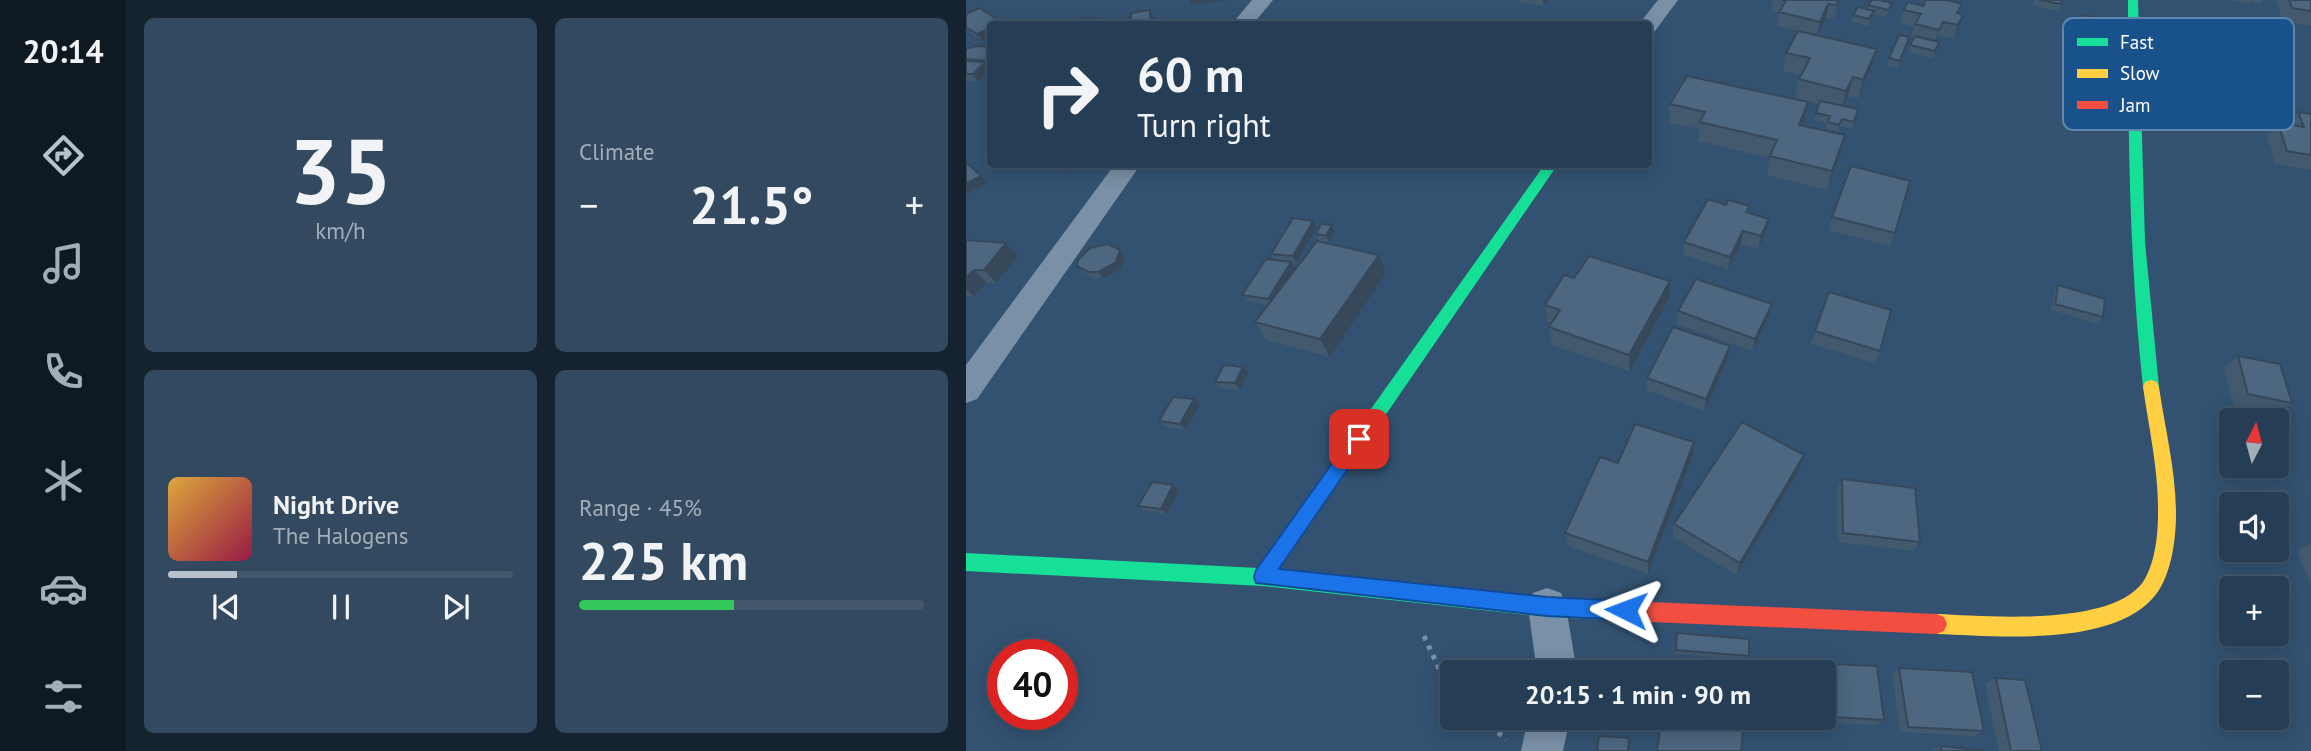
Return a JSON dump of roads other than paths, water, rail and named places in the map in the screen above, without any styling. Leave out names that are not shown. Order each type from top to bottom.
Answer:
[{"type":"street","points":[[1245,21],[1263,0]]},
{"type":"street","points":[[1652,22],[1668,0]]},
{"type":"street","points":[[2133,0],[2133,18]]},
{"type":"street","points":[[966,562],[1263,577],[1547,607],[1863,622],[2058,626],[2105,615],[2146,594],[2163,555],[2167,513],[2143,328],[2134,130]]},
{"type":"street","points":[[966,390],[1126,168]]},
{"type":"street","points":[[1263,577],[1549,168]]},
{"type":"street","points":[[1547,607],[1555,660]]},
{"type":"street","points":[[1525,747],[1539,730]]}]
